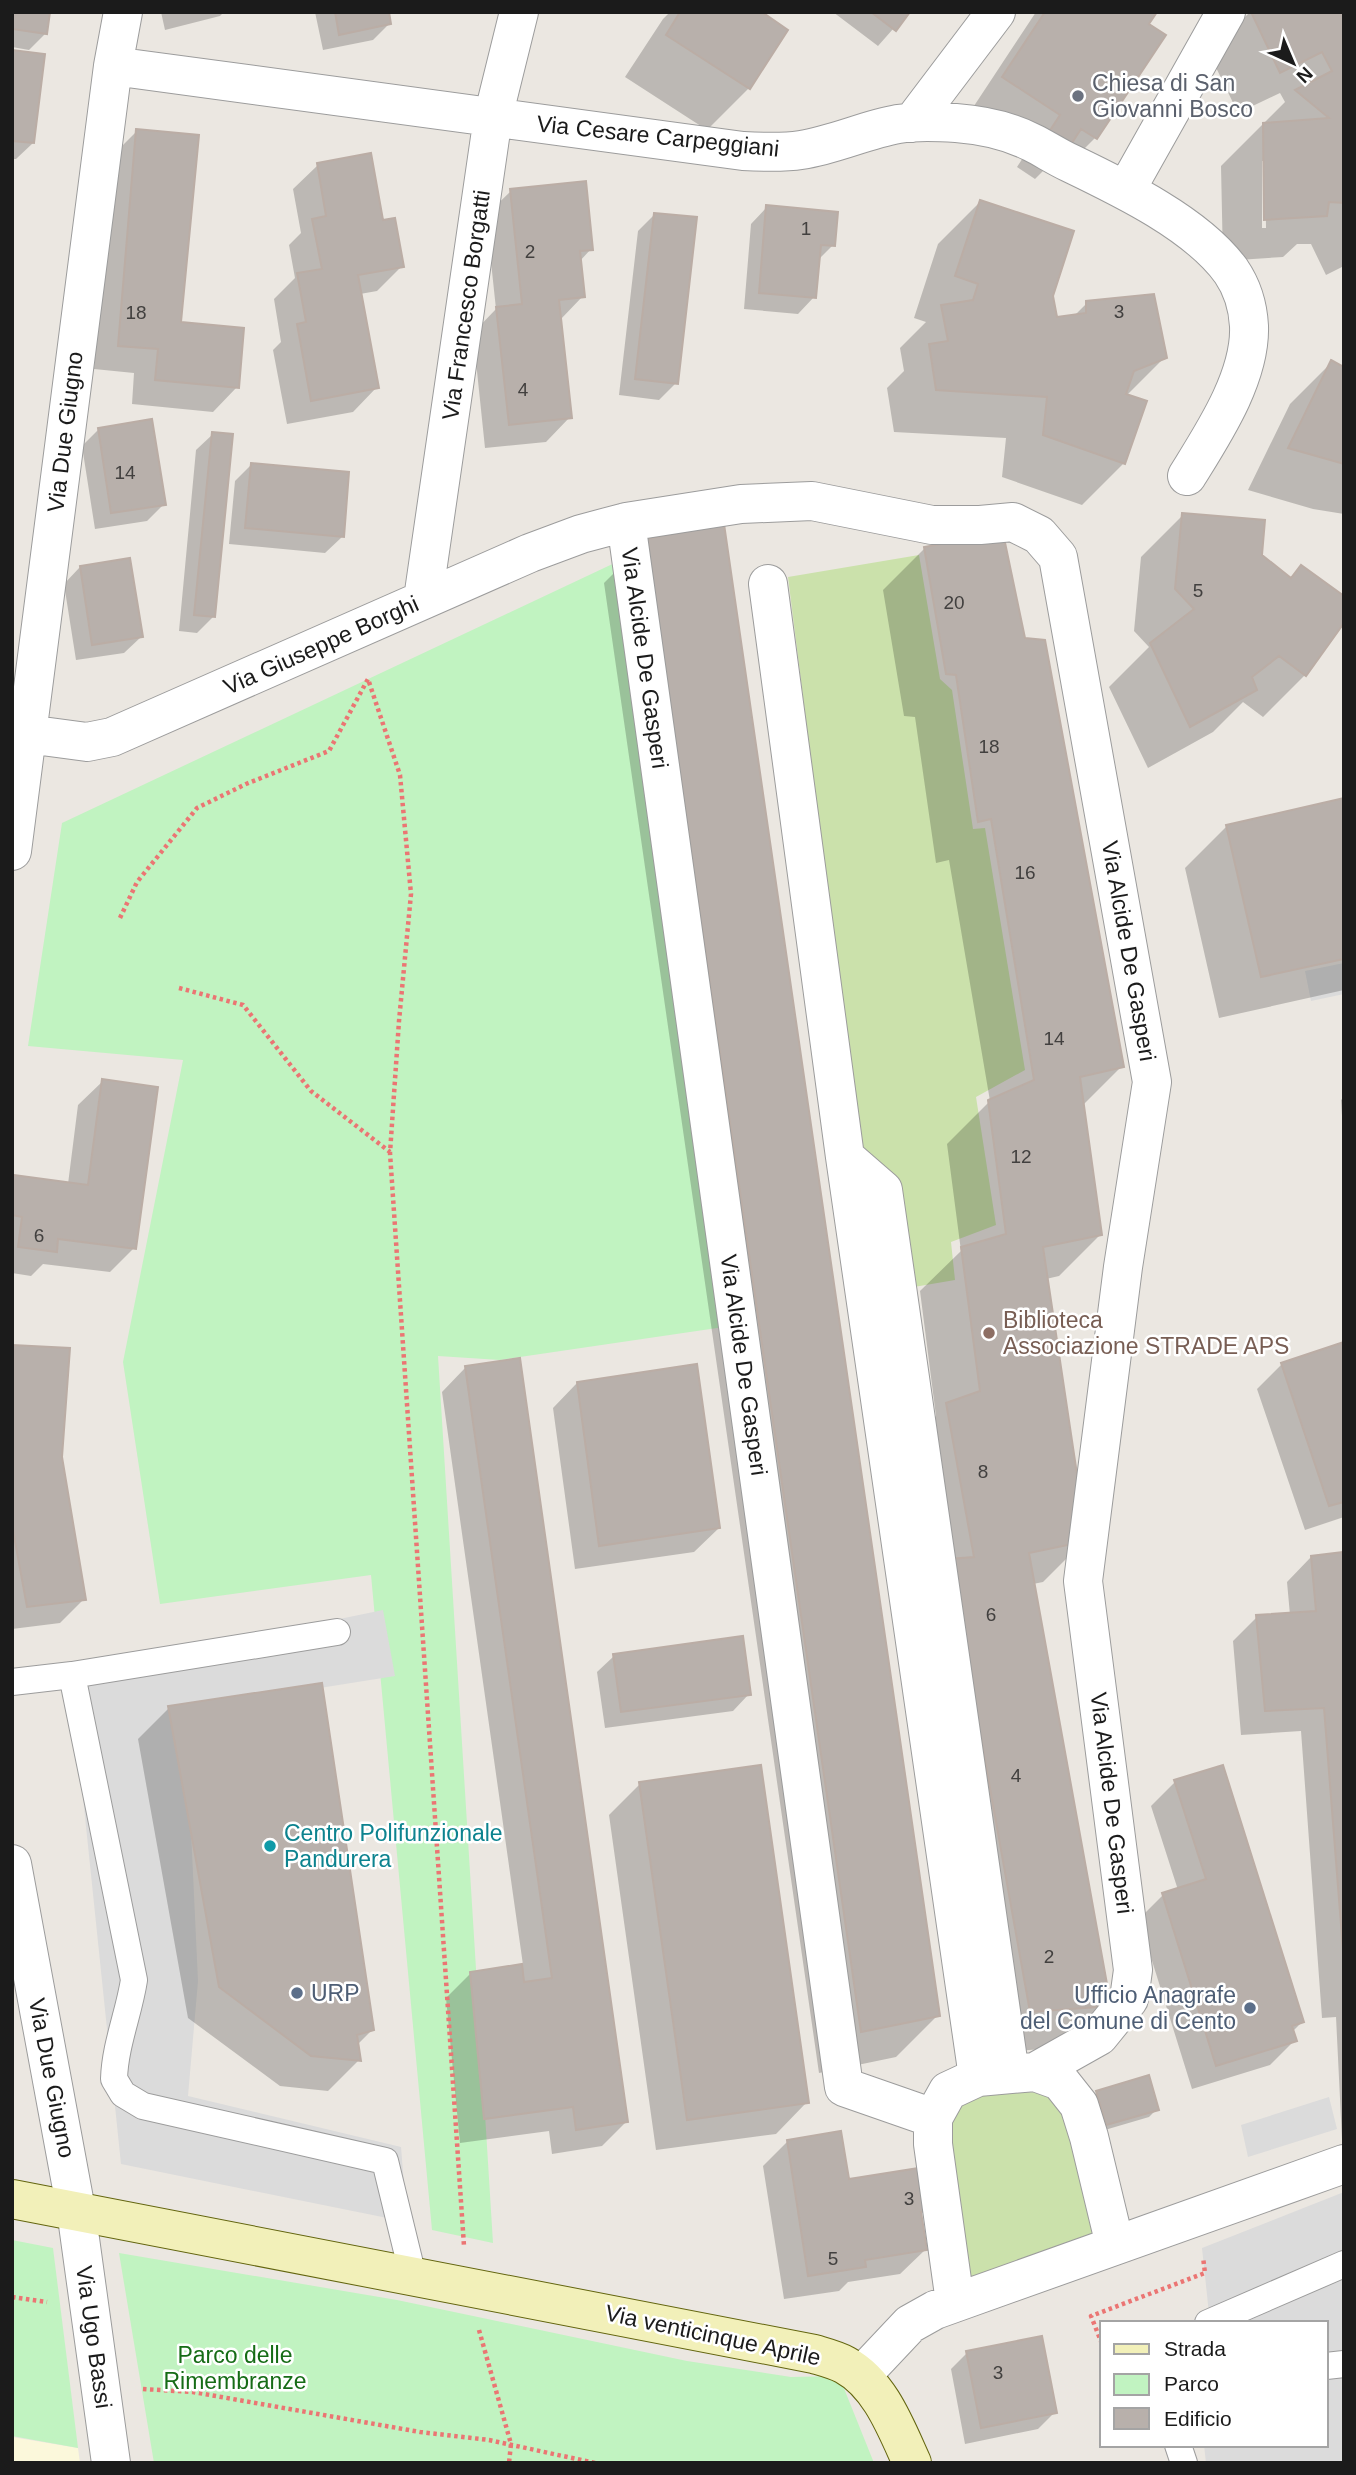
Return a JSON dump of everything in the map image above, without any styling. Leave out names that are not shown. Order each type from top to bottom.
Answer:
[{"type":"street","name":"Via Due Giugno","points":[[12,851],[19,733],[113,66],[123,12]]},
{"type":"street","name":"Via Francesco Borgatti","points":[[423,599],[493,117],[519,12]]},
{"type":"street","points":[[912,123],[996,12]]},
{"type":"street","points":[[1126,190],[1226,12]]},
{"type":"street","name":"Via Cesare Carpeggiani","points":[[113,66],[743,151],[777,152],[813,148],[899,124],[912,123],[957,123],[1007,132],[1126,190],[1163,213],[1214,252],[1232,272],[1244,298],[1249,327],[1246,354],[1234,390],[1217,426],[1187,476]]},
{"type":"street","name":"Via Alcide De Gasperi","points":[[812,500],[932,525],[1013,522],[1039,535],[1058,557],[1152,1082],[1124,1267],[1083,1581],[1133,1970],[1129,1999],[1099,2036],[1008,2074],[948,2091],[933,2118],[844,2087],[626,522],[741,504],[812,500]]},
{"type":"street","name":"Via Giuseppe Borghi","points":[[19,733],[87,742],[111,737],[530,553],[581,534],[626,522]]},
{"type":"street","points":[[768,584],[845,1157],[883,1190],[1008,2074],[1060,2081],[1079,2105],[1090,2137],[1115,2245]]},
{"type":"street","name":"Via Due Giugno","points":[[12,1864],[76,2210]]},
{"type":"street","points":[[933,2118],[933,2144],[955,2302]]},
{"type":"street","points":[[912,2463],[876,2393],[861,2376],[910,2324],[955,2302],[1344,2164]]},
{"type":"street","name":"Via venticinque Aprile","points":[[12,2199],[792,2348],[843,2364],[861,2376]]},
{"type":"street","name":"Via Ugo Bassi","points":[[76,2210],[111,2463]]},
{"type":"lane","points":[[12,1682],[72,1675],[337,1632]]},
{"type":"lane","points":[[72,1675],[134,1980],[130,2010],[116,2054],[114,2079],[123,2094],[143,2106],[385,2161],[413,2276]]},
{"type":"lane","points":[[1213,2321],[1344,2264]]},
{"type":"path","points":[[120,918],[136,882],[197,808],[246,784],[330,751],[368,679],[400,775],[411,894],[390,1153],[466,2286],[511,2444],[509,2463]]},
{"type":"path","points":[[179,988],[243,1005],[311,1091],[390,1153]]},
{"type":"path","points":[[101,2382],[193,2392],[420,2432],[511,2444],[594,2463]]},
{"type":"shaded area","points":[[1344,963],[1344,994],[1311,1001],[1305,971]]},
{"type":"shaded area","points":[[383,1610],[395,1676],[188,1709],[186,1723],[198,1981],[188,2096],[401,2147],[407,2222],[121,2164],[70,1672],[113,1666]]},
{"type":"shaded area","points":[[1329,2097],[1337,2129],[1248,2157],[1241,2125]]},
{"type":"shaded area","points":[[1344,2192],[1344,2463],[1206,2463],[1204,2447],[1328,2447],[1328,2321],[1210,2321],[1202,2248]]},
{"type":"shaded area","points":[[12,2437],[78,2448],[80,2463],[12,2463]]},
{"type":"green space","points":[[919,555],[940,679],[952,690],[973,829],[985,828],[1025,1070],[976,1097],[996,1225],[951,1242],[955,1280],[908,1288],[860,1153],[788,577]]},
{"type":"green space","points":[[621,560],[724,1327],[500,1360],[438,1356],[493,2243],[432,2230],[371,1575],[160,1604],[123,1362],[183,1060],[28,1046],[62,823]]},
{"type":"green space","points":[[1047,2093],[1068,2115],[1099,2237],[964,2286],[944,2136],[955,2109],[976,2094]]},
{"type":"green space","points":[[12,2240],[53,2248],[78,2448],[12,2436]]},
{"type":"green space","name":"Parco delle Rimembranze","points":[[119,2253],[397,2300],[687,2361],[791,2377],[839,2376],[874,2463],[154,2463]]},
{"type":"building","points":[[12,12],[50,12],[47,34],[12,29]]},
{"type":"building","points":[[335,12],[389,12],[391,24],[339,35]]},
{"type":"building","points":[[680,12],[762,12],[788,30],[750,89],[666,35]]},
{"type":"building","points":[[871,12],[910,12],[896,31]]},
{"type":"building","name":"Chiesa di San Giovanni Bosco","points":[[1045,12],[1157,12],[1149,24],[1166,35],[1097,139],[1081,129],[1068,149],[1047,135],[1060,115],[1002,77]]},
{"type":"building","points":[[1251,12],[1344,12],[1344,203],[1329,202],[1327,216],[1264,220],[1263,123],[1329,118],[1295,90],[1332,71],[1322,52],[1280,73]]},
{"type":"building","points":[[12,50],[45,54],[34,143],[12,141]]},
{"type":"building","points":[[136,129],[199,135],[181,322],[244,328],[239,388],[155,380],[158,349],[118,346]]},
{"type":"building","points":[[371,153],[383,220],[395,218],[404,267],[358,275],[379,388],[311,401],[297,324],[306,322],[297,273],[322,269],[312,219],[326,216],[317,163]]},
{"type":"building","points":[[586,181],[593,250],[580,251],[585,297],[559,300],[572,418],[509,425],[496,307],[522,304],[510,189]]},
{"type":"building","points":[[980,200],[1074,231],[1053,296],[1057,317],[1086,313],[1086,301],[1154,294],[1167,358],[1134,371],[1126,394],[1147,401],[1125,464],[1043,435],[1047,397],[936,390],[929,344],[948,341],[941,305],[973,300],[978,284],[955,276]]},
{"type":"building","points":[[766,205],[838,212],[835,246],[821,245],[816,298],[759,293]]},
{"type":"building","points":[[654,213],[697,217],[678,384],[635,379]]},
{"type":"building","points":[[1331,360],[1344,367],[1344,464],[1288,448]]},
{"type":"building","points":[[152,419],[166,505],[111,513],[98,428]]},
{"type":"building","points":[[212,432],[233,434],[215,617],[194,615]]},
{"type":"building","points":[[251,463],[349,472],[344,537],[245,528]]},
{"type":"building","points":[[1182,513],[1265,520],[1262,555],[1291,578],[1301,565],[1344,596],[1344,623],[1306,676],[1279,656],[1252,677],[1257,690],[1190,727],[1150,643],[1194,609],[1175,589]]},
{"type":"building","points":[[724,524],[940,2016],[861,2032],[646,539]]},
{"type":"building","points":[[1003,533],[1025,638],[1045,640],[1124,1067],[1080,1077],[1102,1235],[1043,1247],[1087,1541],[1029,1553],[1111,2006],[1030,2012],[949,1559],[974,1557],[946,1403],[980,1391],[961,1247],[1006,1234],[988,1100],[1034,1080],[991,819],[978,822],[956,675],[946,674],[924,547]]},
{"type":"building","points":[[130,558],[143,637],[92,645],[80,566]]},
{"type":"building","points":[[1344,798],[1344,959],[1261,977],[1226,825]]},
{"type":"building","points":[[102,1079],[158,1087],[136,1249],[58,1239],[57,1252],[18,1247],[22,1217],[12,1215],[13,1175],[88,1185]]},
{"type":"building","points":[[1344,1342],[1344,1502],[1329,1506],[1281,1363]]},
{"type":"building","points":[[12,1345],[70,1348],[62,1457],[86,1600],[27,1607],[12,1525]]},
{"type":"building","points":[[520,1358],[628,2122],[576,2130],[573,2107],[484,2119],[470,1972],[522,1964],[524,1982],[552,1978],[465,1366]]},
{"type":"building","points":[[697,1364],[720,1528],[599,1546],[577,1382]]},
{"type":"building","points":[[1344,1552],[1344,1963],[1324,1708],[1265,1711],[1256,1615],[1316,1611],[1311,1556]]},
{"type":"building","points":[[743,1636],[751,1695],[621,1712],[613,1654]]},
{"type":"building","name":"Centro Polifunzionale Pandurera","points":[[322,1683],[374,2030],[357,2035],[361,2061],[311,2056],[219,1987],[168,1706]]},
{"type":"building","points":[[761,1765],[809,2103],[687,2120],[639,1782]]},
{"type":"building","points":[[1223,1765],[1304,2022],[1292,2026],[1297,2041],[1216,2066],[1162,1893],[1206,1879],[1174,1780]]},
{"type":"building","points":[[1149,2075],[1159,2110],[1106,2125],[1096,2091]]},
{"type":"building","points":[[841,2131],[849,2179],[919,2168],[926,2211],[921,2212],[927,2250],[865,2260],[866,2267],[808,2276],[787,2140]]},
{"type":"building","points":[[1042,2336],[1057,2413],[981,2428],[966,2351]]},
{"type":"place","name":"Chiesa di San Giovanni Bosco","points":[[1078,96]]},
{"type":"place","name":"Biblioteca Associazione STRADE APS","points":[[989,1333]]},
{"type":"place","name":"Centro Polifunzionale Pandurera","points":[[270,1846]]},
{"type":"place","name":"URP","points":[[297,1993]]},
{"type":"place","name":"Ufficio Anagrafe del Comune di Cento","points":[[1250,2008]]}]
